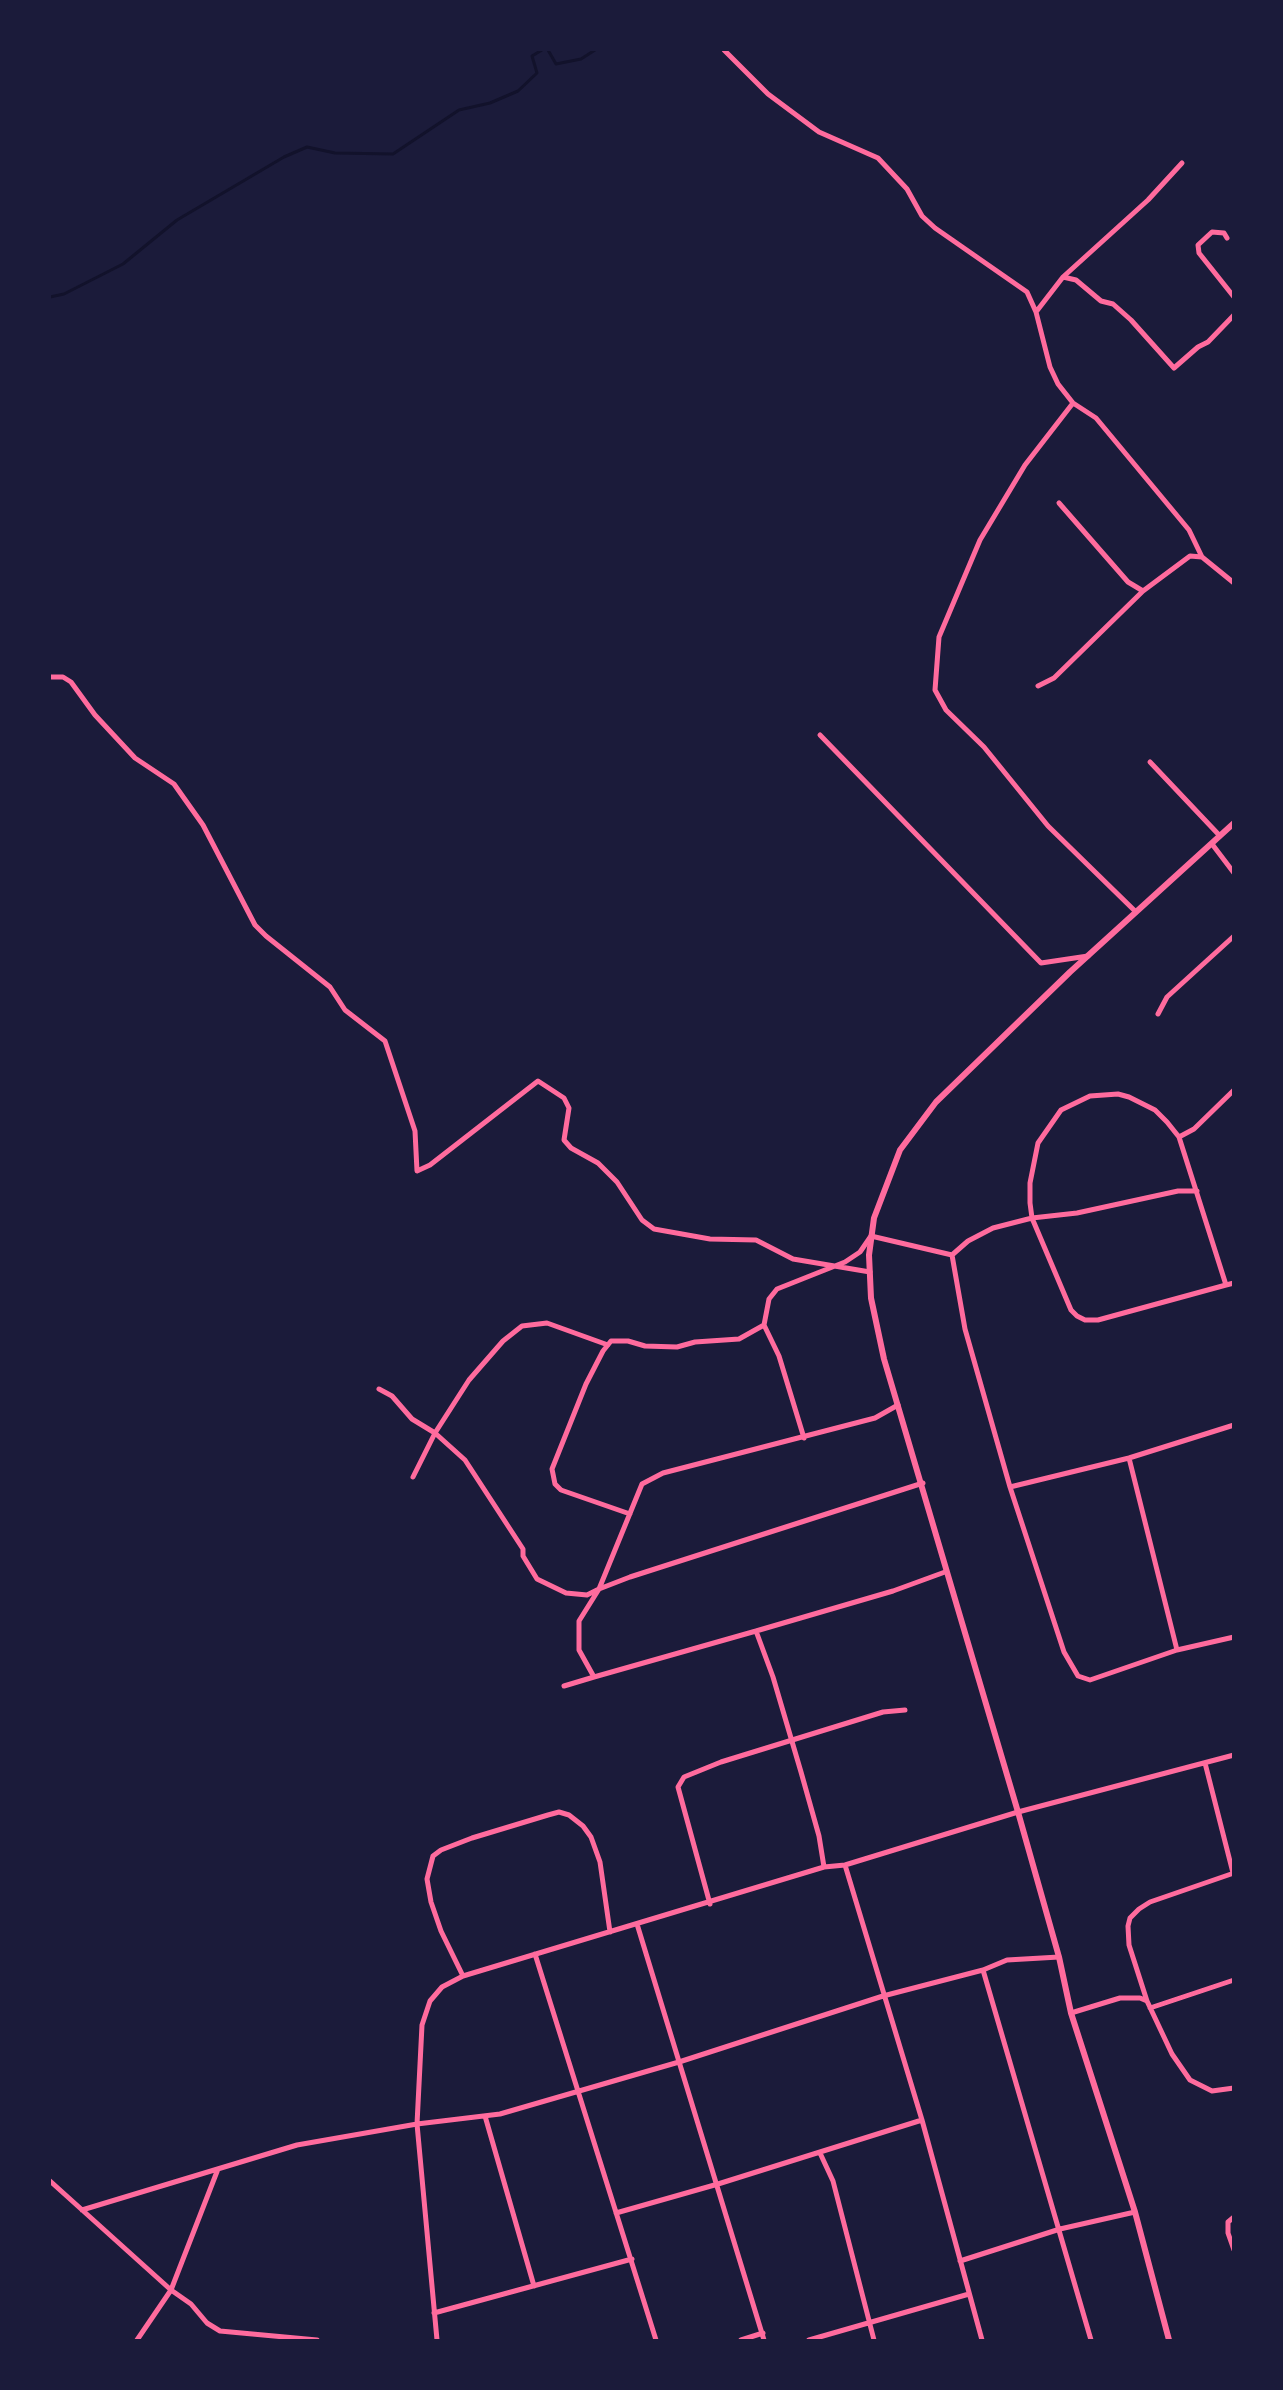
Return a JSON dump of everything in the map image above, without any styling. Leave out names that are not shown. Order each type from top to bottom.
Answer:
[{"type":"street","points":[[724,50],[768,94],[819,132],[878,159],[907,189],[922,216],[935,228],[1027,292],[1036,312],[1050,367],[1058,384],[1073,403],[1096,418],[1189,530],[1202,557],[1233,583]]},
{"type":"street","points":[[1036,312],[1063,277],[1148,200],[1182,163]]},
{"type":"street","points":[[1227,238],[1224,233],[1212,232],[1198,245],[1199,253],[1233,297]]},
{"type":"street","points":[[1063,277],[1076,280],[1101,301],[1113,304],[1174,368],[1198,347],[1208,342],[1233,315]]},
{"type":"street","points":[[1073,403],[1025,465],[980,540],[939,637],[935,690],[946,710],[984,747],[1048,826],[1136,912]]},
{"type":"street","points":[[1059,503],[1128,582],[1143,591]]},
{"type":"street","points":[[1038,686],[1054,678],[1143,591],[1190,556],[1202,557]]},
{"type":"street","points":[[50,677],[63,677],[71,682],[95,714],[135,758],[174,784],[203,825],[255,925],[330,987],[350,1015],[385,1041],[415,1131],[417,1171],[430,1166],[538,1081],[564,1098],[569,1108],[564,1140],[571,1148],[598,1163],[617,1182],[642,1220],[654,1229],[710,1239],[756,1240],[793,1259],[870,1272]]},
{"type":"street","points":[[820,735],[1041,963],[1088,956]]},
{"type":"street","points":[[1150,762],[1220,836]]},
{"type":"street","points":[[1169,2340],[1135,2212],[1071,2013],[1059,1957],[1018,1812],[945,1572],[922,1483],[898,1406],[871,1298],[871,1236],[881,1196],[900,1150],[936,1102],[1070,972],[1233,823]]},
{"type":"street","points":[[1212,844],[1233,873]]},
{"type":"street","points":[[1158,1014],[1167,997],[1233,936]]},
{"type":"street","points":[[1179,1137],[1194,1129],[1233,1090]]},
{"type":"street","points":[[1226,1285],[1179,1137],[1155,1110],[1129,1096],[1104,1094],[1075,1101],[1062,1110],[1038,1143],[1030,1183],[1032,1218],[1071,1310],[1084,1320],[1098,1320],[1226,1285],[1233,1283]]},
{"type":"street","points":[[871,1236],[952,1255],[982,1233],[1032,1218],[1077,1213],[1178,1191],[1197,1191]]},
{"type":"street","points":[[804,1438],[779,1356],[764,1326],[769,1299],[777,1289],[832,1267],[860,1252],[871,1236]]},
{"type":"street","points":[[952,1255],[965,1329],[1010,1487],[1064,1652],[1078,1676],[1090,1680],[1178,1650],[1233,1637]]},
{"type":"street","points":[[413,1477],[435,1433],[482,1364],[502,1341],[522,1326],[547,1323],[608,1345]]},
{"type":"street","points":[[630,1514],[561,1490],[555,1484],[552,1469],[586,1384],[610,1341],[628,1341],[645,1346],[677,1347],[695,1342],[739,1338],[764,1326]]},
{"type":"street","points":[[379,1389],[393,1396],[412,1419],[435,1433],[465,1460],[522,1549],[537,1579],[566,1593],[587,1594],[630,1577],[922,1483]]},
{"type":"street","points":[[594,1677],[579,1650],[579,1621],[599,1589],[642,1484],[663,1473],[874,1418],[898,1406]]},
{"type":"street","points":[[1010,1487],[1129,1458],[1233,1425]]},
{"type":"street","points":[[1129,1458],[1178,1650]]},
{"type":"street","points":[[564,1686],[893,1591],[945,1572]]},
{"type":"street","points":[[756,1631],[773,1677],[819,1836],[824,1868]]},
{"type":"street","points":[[710,1904],[678,1787],[680,1781],[689,1773],[790,1741],[883,1712],[905,1710]]},
{"type":"street","points":[[437,2340],[417,2124],[424,2016],[434,1994],[448,1983],[463,1976],[710,1904],[824,1868],[845,1865],[1018,1812],[1233,1755]]},
{"type":"street","points":[[1205,1763],[1233,1873],[1138,1908],[1130,1918],[1128,1926],[1130,1945],[1147,2001],[1172,2054],[1190,2080],[1212,2091],[1233,2088]]},
{"type":"street","points":[[463,1976],[441,1931],[431,1902],[427,1879],[433,1856],[441,1850],[472,1838],[548,1815],[559,1812],[569,1815],[583,1826],[591,1837],[600,1862],[610,1932]]},
{"type":"street","points":[[845,1865],[922,2120],[982,2340]]},
{"type":"street","points":[[637,1924],[764,2340]]},
{"type":"street","points":[[535,1954],[656,2340]]},
{"type":"street","points":[[82,2210],[297,2145],[417,2124],[500,2114],[679,2062],[883,1996],[982,1970],[1007,1960],[1059,1957]]},
{"type":"street","points":[[982,1970],[1091,2340]]},
{"type":"street","points":[[1150,2008],[1233,1980]]},
{"type":"street","points":[[1071,2013],[1131,1996],[1147,2001]]},
{"type":"street","points":[[485,2116],[534,2286]]},
{"type":"street","points":[[616,2213],[820,2153],[922,2120]]},
{"type":"street","points":[[820,2153],[833,2181],[874,2340]]},
{"type":"street","points":[[137,2340],[171,2290],[218,2169]]},
{"type":"street","points":[[50,2181],[171,2290],[191,2304],[207,2323],[220,2331],[317,2340]]},
{"type":"street","points":[[960,2261],[1060,2229],[1135,2212]]},
{"type":"street","points":[[1233,2217],[1228,2222],[1228,2233],[1233,2250]]},
{"type":"street","points":[[434,2313],[632,2259]]},
{"type":"street","points":[[809,2340],[969,2294]]},
{"type":"street","points":[[741,2340],[763,2333]]},
{"type":"waterway","points":[[50,297],[64,294],[123,264],[177,220],[284,157],[307,147],[335,153],[393,154],[459,110],[490,103],[518,91],[537,73],[532,56],[542,50]]},
{"type":"waterway","points":[[548,50],[556,64],[581,59],[595,50]]}]
